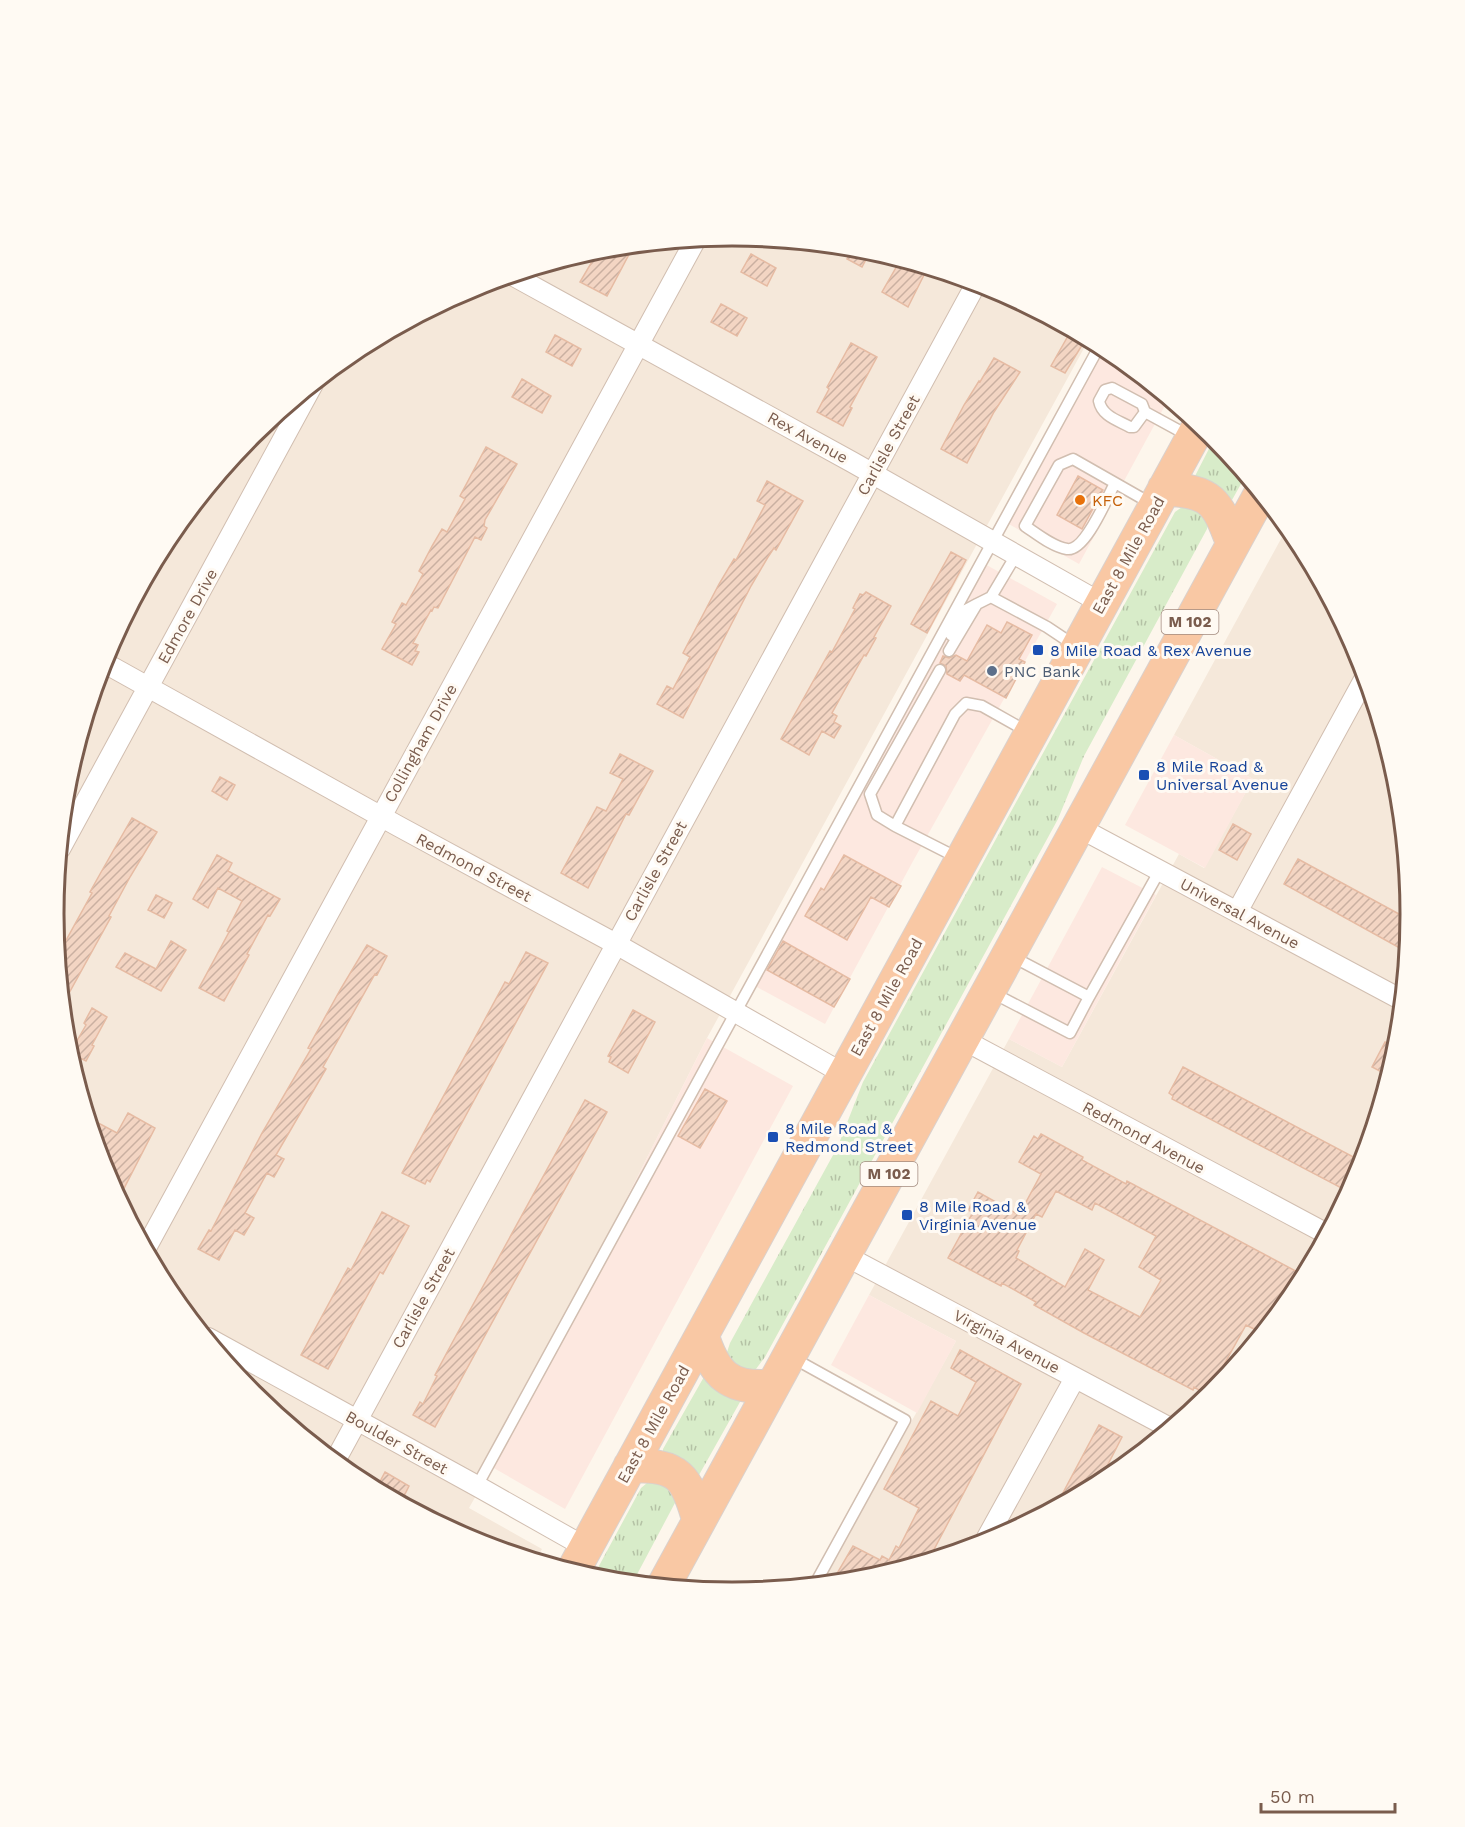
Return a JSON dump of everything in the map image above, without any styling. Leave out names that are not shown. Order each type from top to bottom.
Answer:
[{"type":"highway","name":"East 8 Mile Road","points":[[579,1559],[1195,432]]},
{"type":"highway","points":[[1160,497],[1191,491],[1208,498],[1222,514],[1233,544]]},
{"type":"highway","name":"M 102","points":[[668,1578],[1257,501]]},
{"type":"highway","points":[[702,1335],[708,1356],[722,1375],[745,1386],[772,1386]]},
{"type":"highway","points":[[630,1466],[656,1466],[677,1474],[692,1492],[699,1521]]},
{"type":"street","name":"Collingham Drive","points":[[150,1240],[692,247]]},
{"type":"street","name":"Rex Avenue","points":[[521,280],[873,473],[1101,603]]},
{"type":"street","name":"Carlisle Street","points":[[339,1453],[972,290]]},
{"type":"street","name":"Edmore Drive","points":[[69,832],[303,402]]},
{"type":"street","name":"Redmond Street","points":[[112,667],[616,944],[844,1074]]},
{"type":"street","points":[[1237,912],[1360,686]]},
{"type":"street","name":"Universal Avenue","points":[[1078,827],[1395,996]]},
{"type":"street","name":"Redmond Avenue","points":[[962,1039],[1320,1230]]},
{"type":"street","name":"Virginia Avenue","points":[[844,1255],[1163,1424]]},
{"type":"street","name":"Boulder Street","points":[[225,1348],[477,1486],[579,1559]]},
{"type":"street","points":[[991,1529],[1074,1378]]},
{"type":"lane","points":[[477,1486],[1096,353]]},
{"type":"lane","points":[[1145,412],[1193,430]]},
{"type":"lane","points":[[1115,483],[1085,539],[1077,547],[1069,550],[1059,546],[1025,526],[1059,465],[1073,459],[1115,483],[1160,497]]},
{"type":"lane","points":[[924,698],[926,677],[964,611],[991,597],[1016,555]]},
{"type":"lane","points":[[991,597],[1047,627],[1077,647]]},
{"type":"lane","points":[[949,651],[977,604]]},
{"type":"lane","points":[[940,670],[870,794],[877,815],[961,860]]},
{"type":"lane","points":[[895,826],[955,714],[966,704],[982,706],[1030,733]]},
{"type":"lane","points":[[988,991],[1070,1033],[1160,870]]},
{"type":"lane","points":[[1008,955],[1089,997]]},
{"type":"lane","points":[[789,1356],[905,1420],[818,1576]]},
{"type":"shaded area","points":[[689,247],[776,247],[863,258],[905,268],[988,296],[1028,314],[1085,346],[707,1038],[492,1467],[469,1508],[542,1549],[540,1553],[518,1546],[437,1513],[361,1469],[326,1443],[292,1416],[230,1354],[177,1285],[154,1247],[133,1209],[100,1128],[77,1044],[70,1001],[64,914],[66,870],[77,783],[87,741],[115,658],[133,618],[177,542],[203,507],[230,473],[292,411],[361,358],[399,335],[437,314],[518,281],[602,258],[645,251]]},
{"type":"shaded area","points":[[1099,355],[1165,405],[1079,564],[1007,523]]},
{"type":"shaded area","points":[[1283,535],[1332,618],[1350,658],[1378,741],[1395,826],[1400,914],[1395,1001],[1378,1086],[1350,1169],[1311,1248],[1288,1285],[1262,1320],[1205,1386],[1139,1443],[1104,1469],[1066,1492],[988,1531],[905,1559],[826,1575],[956,1341],[869,1295],[1009,1039],[1062,1067],[1179,854],[1204,868],[1253,779],[1174,735]]},
{"type":"shaded area","points":[[983,563],[1057,604],[825,1024],[755,986]]},
{"type":"shaded area","points":[[1174,735],[1253,779],[1205,868],[1125,825]]},
{"type":"shaded area","points":[[1102,867],[1156,895],[1062,1067],[1009,1039]]},
{"type":"shaded area","points":[[707,1038],[793,1086],[565,1509],[492,1467]]},
{"type":"shaded area","points":[[869,1295],[956,1341],[917,1413],[831,1365]]},
{"type":"green space","points":[[1210,446],[1242,482],[1232,500],[1213,483],[1195,476]]},
{"type":"green space","points":[[1192,504],[1208,523],[1207,529],[1084,756],[1058,819],[765,1357],[756,1369],[743,1371],[729,1359],[727,1352],[730,1343],[838,1146],[863,1082],[1175,512],[1185,505]]},
{"type":"green space","points":[[705,1375],[740,1402],[699,1475],[663,1452],[663,1449]]},
{"type":"green space","points":[[653,1480],[667,1483],[676,1501],[637,1575],[598,1568],[641,1488]]},
{"type":"building","points":[[629,254],[607,296],[580,282],[593,260]]},
{"type":"building","points":[[751,254],[776,268],[767,286],[741,272]]},
{"type":"building","points":[[849,256],[866,259],[862,267],[847,259]]},
{"type":"building","points":[[897,266],[924,274],[908,307],[882,292]]},
{"type":"building","points":[[721,304],[747,318],[737,336],[711,322]]},
{"type":"building","points":[[555,335],[581,349],[572,366],[546,352]]},
{"type":"building","points":[[1068,336],[1082,345],[1065,373],[1051,366]]},
{"type":"building","points":[[851,343],[877,357],[850,407],[852,408],[843,426],[817,412],[829,389],[827,387]]},
{"type":"building","points":[[994,358],[1020,372],[994,412],[967,463],[941,449],[964,405]]},
{"type":"building","points":[[522,379],[551,396],[542,413],[512,397]]},
{"type":"building","points":[[486,447],[517,464],[485,520],[484,526],[487,528],[481,540],[475,537],[438,608],[434,607],[431,610],[413,643],[418,645],[415,651],[419,652],[412,665],[382,649],[396,624],[392,622],[402,603],[406,605],[423,574],[419,571],[432,546],[442,529],[447,532],[465,499],[460,496]]},
{"type":"building","points":[[1078,476],[1103,490],[1082,529],[1057,515]]},
{"type":"building","points":[[767,481],[803,501],[776,550],[774,548],[751,586],[683,718],[657,704],[667,686],[673,689],[690,657],[683,653],[719,584],[734,559],[736,560],[765,505],[757,501]]},
{"type":"building","points":[[951,552],[966,560],[927,633],[911,624]]},
{"type":"building","points":[[866,592],[891,606],[874,637],[876,638],[832,713],[837,716],[834,722],[841,726],[834,738],[822,731],[809,755],[781,739],[830,651],[832,652],[855,609],[853,608],[860,594],[863,595]]},
{"type":"building","points":[[1007,622],[1032,635],[1019,659],[1025,662],[1006,698],[964,675],[960,681],[947,674],[946,666],[940,663],[943,656],[949,658],[956,655],[967,661],[987,625],[1001,633]]},
{"type":"building","points":[[620,754],[653,771],[629,815],[626,814],[588,888],[561,873],[597,807],[606,811],[623,779],[610,773]]},
{"type":"building","points":[[220,777],[235,785],[227,800],[212,791]]},
{"type":"building","points":[[132,818],[157,832],[130,877],[69,993],[65,942],[92,893],[90,892]]},
{"type":"building","points":[[1233,824],[1251,834],[1237,860],[1219,850]]},
{"type":"building","points":[[217,855],[232,863],[228,871],[280,899],[270,916],[268,915],[224,1001],[199,988],[229,932],[227,931],[242,901],[218,888],[208,908],[193,899]]},
{"type":"building","points":[[844,855],[901,886],[889,907],[871,897],[847,940],[805,916],[821,888],[824,890]]},
{"type":"building","points":[[1298,859],[1400,915],[1399,948],[1284,884]]},
{"type":"building","points":[[156,895],[172,903],[164,918],[148,910]]},
{"type":"building","points":[[171,941],[186,950],[161,991],[116,967],[125,953],[156,969]]},
{"type":"building","points":[[783,941],[850,979],[834,1007],[767,970]]},
{"type":"building","points":[[367,945],[387,956],[323,1067],[326,1069],[276,1155],[284,1159],[274,1177],[267,1173],[245,1213],[254,1218],[244,1235],[235,1230],[219,1260],[198,1249],[209,1230],[211,1231],[262,1133],[311,1049],[308,1048]]},
{"type":"building","points":[[526,952],[548,963],[430,1182],[427,1180],[425,1184],[402,1173],[505,982],[509,984]]},
{"type":"building","points":[[92,1008],[107,1017],[86,1061],[80,1058],[77,1041],[86,1025],[84,1023]]},
{"type":"building","points":[[633,1010],[655,1022],[628,1073],[609,1062],[611,1057],[608,1056]]},
{"type":"building","points":[[1385,1042],[1388,1044],[1381,1072],[1372,1067]]},
{"type":"building","points":[[1183,1067],[1354,1157],[1341,1188],[1172,1099],[1173,1096],[1169,1093]]},
{"type":"building","points":[[705,1089],[727,1101],[700,1148],[678,1136]]},
{"type":"building","points":[[585,1100],[607,1112],[435,1427],[413,1415],[420,1402],[423,1404],[452,1343]]},
{"type":"building","points":[[128,1113],[155,1128],[124,1189],[98,1123],[117,1133]]},
{"type":"building","points":[[1041,1134],[1126,1184],[1127,1181],[1296,1271],[1255,1329],[1246,1325],[1223,1367],[1200,1391],[1194,1387],[1193,1390],[1084,1333],[1034,1305],[1036,1302],[1002,1283],[1001,1286],[948,1258],[973,1212],[968,1210],[978,1192],[1019,1215],[1041,1174],[1019,1162],[1034,1136],[1038,1139]],"holes":[[[1056,1191],[1092,1210],[1095,1203],[1156,1236],[1139,1267],[1161,1280],[1140,1317],[1088,1290],[1104,1260],[1085,1249],[1065,1287],[1016,1258],[1019,1251],[1017,1250],[1036,1214],[1042,1217]]]},
{"type":"building","points":[[382,1212],[409,1226],[383,1274],[380,1272],[328,1369],[301,1355],[348,1268],[351,1270]]},
{"type":"building","points":[[960,1350],[1021,1384],[934,1550],[905,1559],[837,1573],[853,1546],[880,1560],[882,1556],[889,1560],[896,1546],[899,1548],[919,1508],[884,1489],[931,1401],[958,1416],[976,1382],[951,1368]]},
{"type":"building","points":[[1099,1425],[1122,1437],[1107,1467],[1062,1494]]},
{"type":"building","points":[[385,1472],[409,1486],[404,1495],[380,1481]]},
{"type":"place","name":"KFC","points":[[1080,500]]},
{"type":"place","name":"8 Mile Road & Rex Avenue","points":[[1038,650]]},
{"type":"place","name":"PNC Bank","points":[[992,671]]},
{"type":"place","name":"8 Mile Road & Universal Avenue","points":[[1144,775]]},
{"type":"place","name":"8 Mile Road & Redmond Street","points":[[773,1137]]},
{"type":"place","name":"8 Mile Road & Virginia Avenue","points":[[907,1215]]}]
